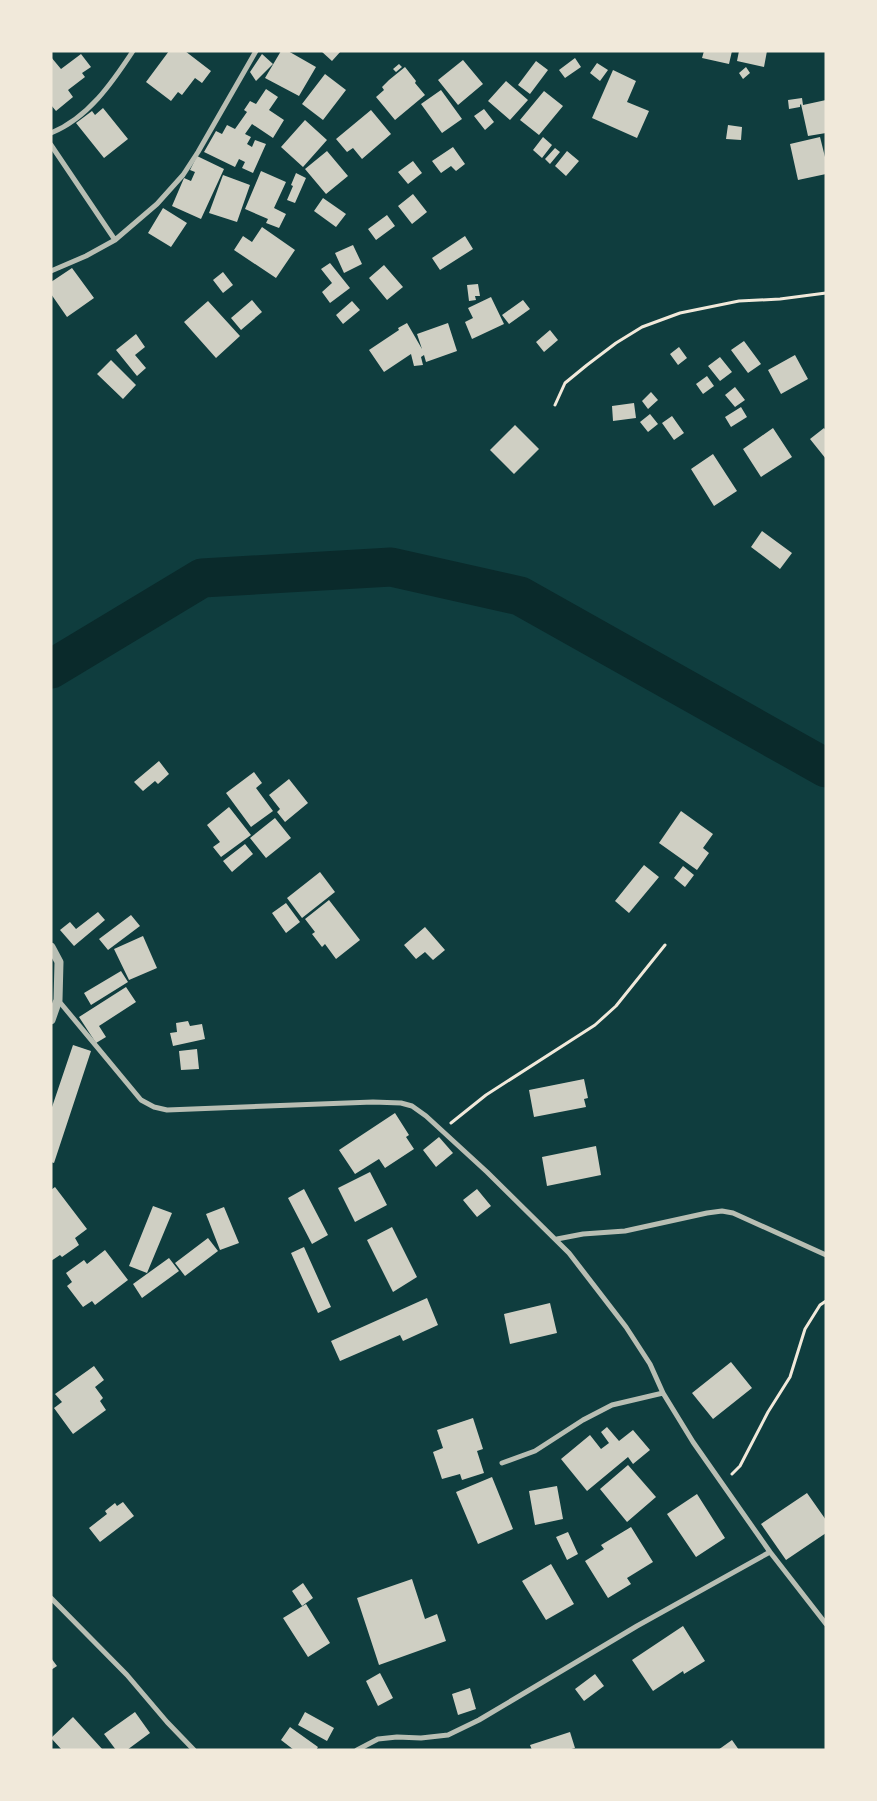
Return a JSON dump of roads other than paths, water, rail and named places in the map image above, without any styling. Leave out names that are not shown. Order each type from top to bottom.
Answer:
[{"type":"street","points":[[51,133],[61,129],[88,108],[110,85],[133,51]]},
{"type":"street","points":[[51,270],[86,256],[115,240],[157,204],[183,175],[256,51]]},
{"type":"street","points":[[51,145],[115,240]]},
{"type":"street","points":[[51,947],[59,962],[58,1000],[51,1020]]},
{"type":"street","points":[[58,1000],[141,1100],[154,1108],[168,1110],[310,1103],[401,1103],[412,1106],[443,1130],[557,1239],[626,1328],[650,1364],[663,1392],[680,1421],[770,1552],[826,1624]]},
{"type":"street","points":[[557,1239],[583,1234],[625,1231],[693,1215],[722,1211],[733,1213],[826,1254]]},
{"type":"street","points":[[502,1463],[534,1451],[583,1420],[612,1405],[663,1392]]},
{"type":"street","points":[[357,1750],[378,1740],[397,1737],[422,1738],[448,1735],[479,1720],[637,1626],[770,1552]]},
{"type":"street","points":[[51,1598],[127,1675],[194,1750]]},
{"type":"waterway","points":[[51,669],[202,578],[391,567],[520,596],[826,768]]}]
